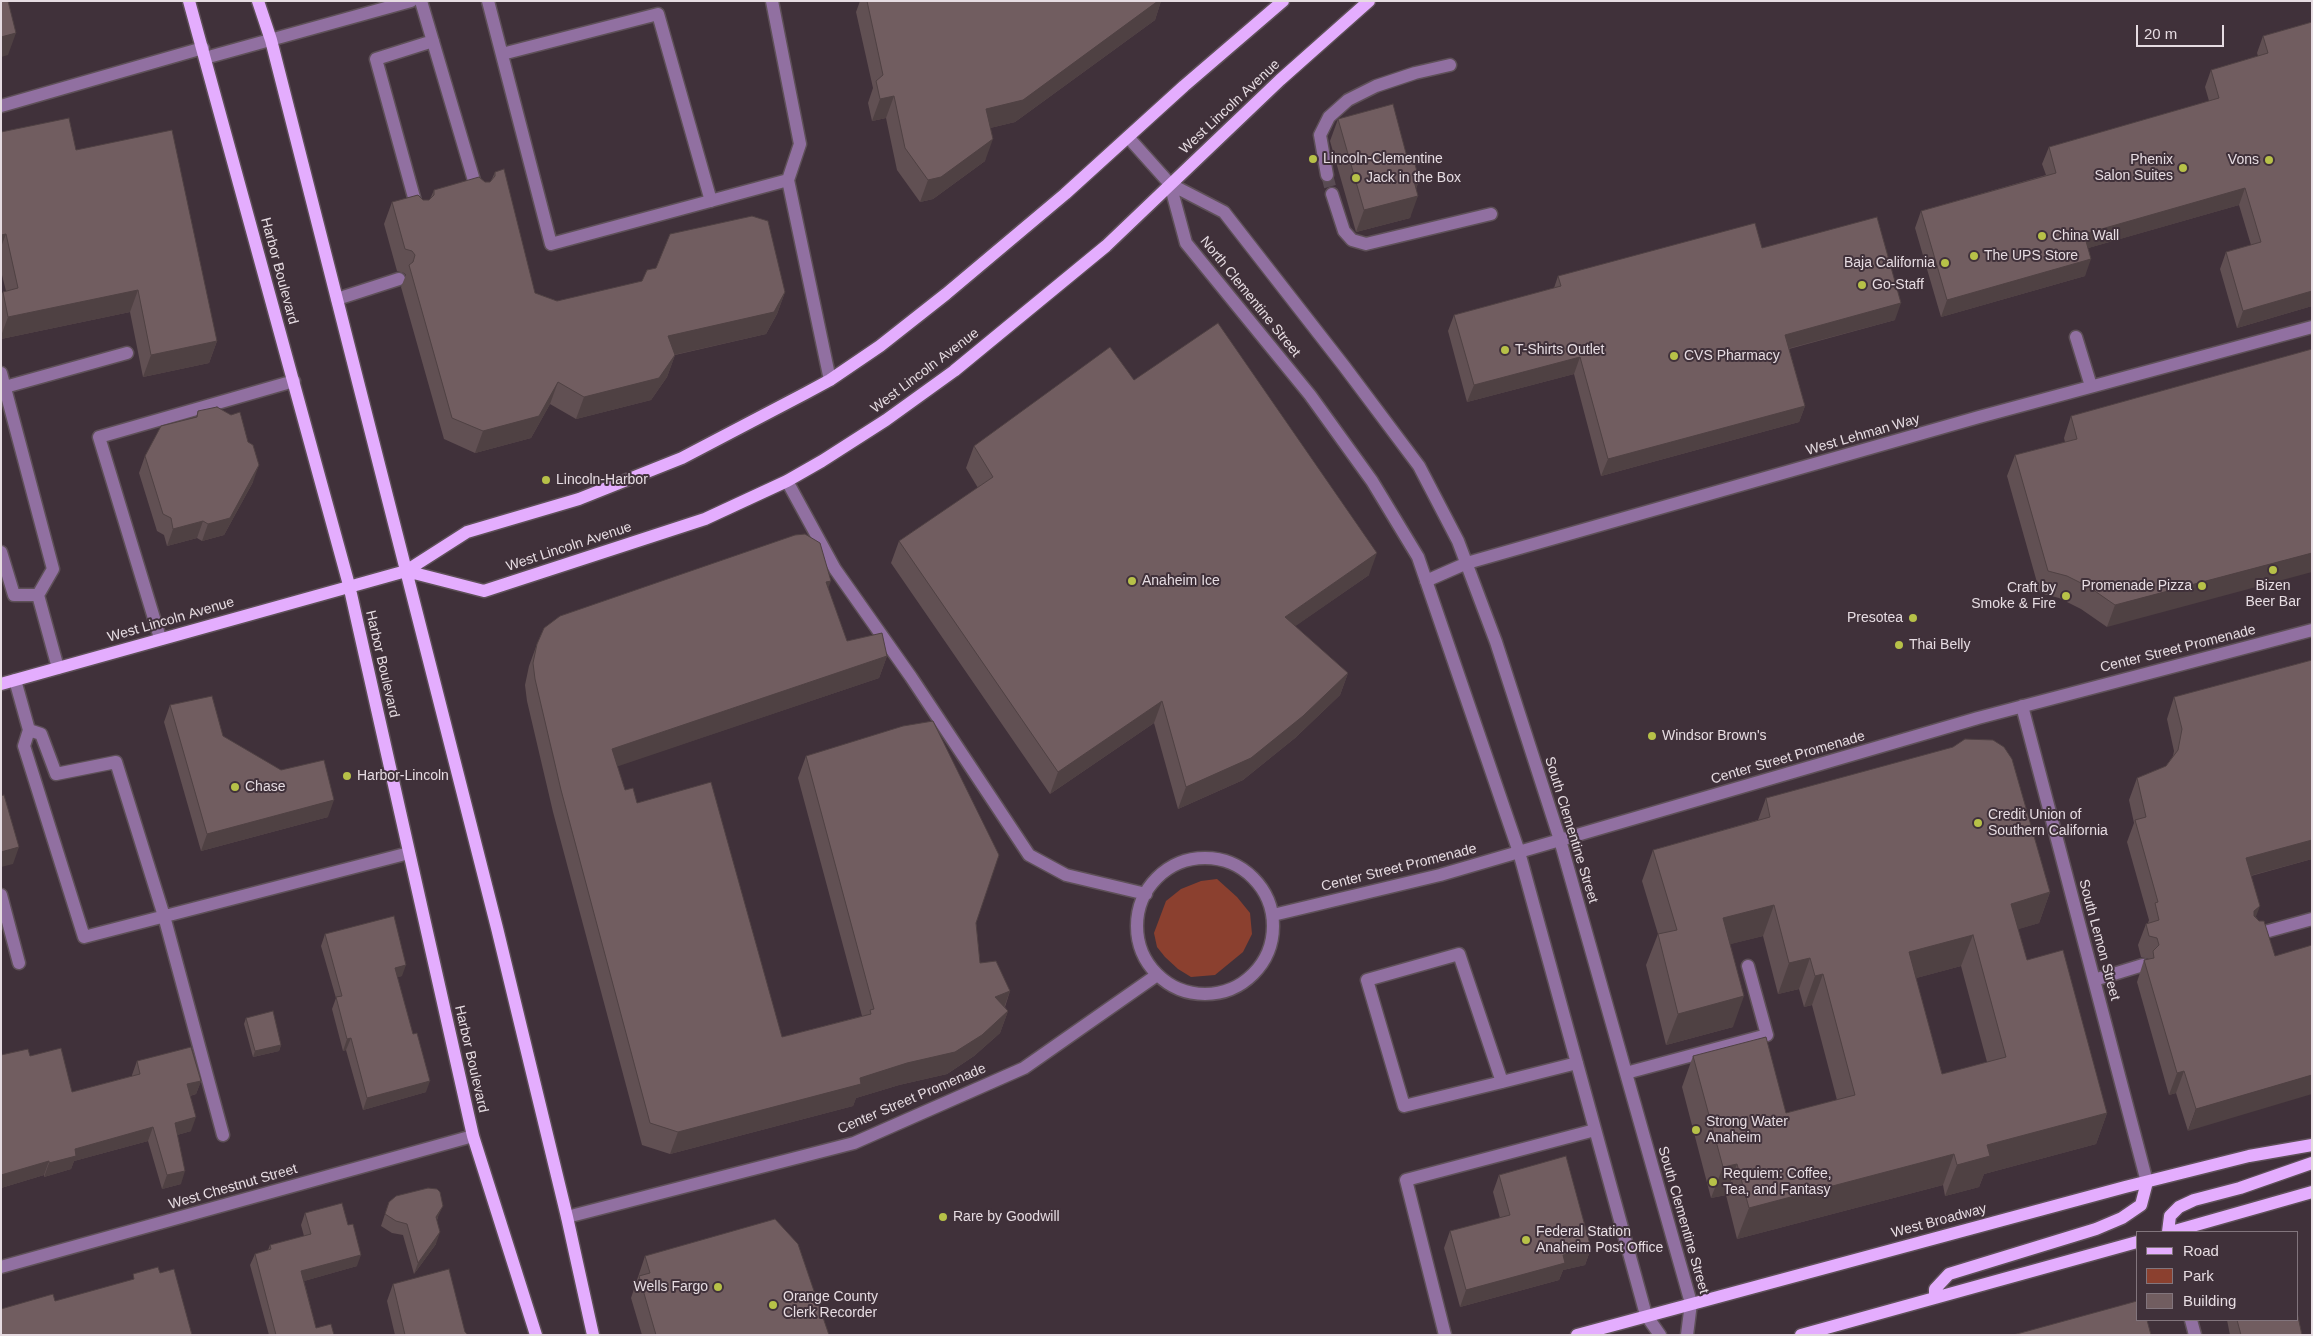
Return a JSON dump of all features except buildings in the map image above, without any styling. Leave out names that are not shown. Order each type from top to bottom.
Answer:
[{"type":"main road","name":"Harbor Boulevard","points":[[189,1],[349,586],[473,1136],[536,1335]]},
{"type":"main road","points":[[258,1],[271,40],[497,928],[567,1217],[593,1335]]},
{"type":"main road","name":"West Lincoln Avenue","points":[[1,684],[160,638],[406,571],[466,532],[579,499],[682,458],[830,380],[880,346],[946,294],[1065,194],[1284,1]]},
{"type":"main road","name":"West Lincoln Avenue","points":[[406,571],[484,591],[705,519],[787,481],[886,420],[954,371],[1106,246],[1280,80],[1369,1]]},
{"type":"main road","name":"West Broadway","points":[[1577,1335],[2147,1182],[2249,1156],[2312,1145]]},
{"type":"main road","points":[[2170,1231],[2170,1216],[2179,1207],[2194,1200],[2240,1188],[2312,1163]]},
{"type":"main road","points":[[1935,1298],[1935,1289],[1949,1274],[2096,1229],[2122,1218],[2141,1205],[2147,1182]]},
{"type":"main road","points":[[2174,1231],[2312,1192]]},
{"type":"main road","points":[[1801,1335],[2136,1242]]},
{"type":"street","points":[[1,106],[204,53],[271,40],[411,1]]},
{"type":"street","points":[[421,1],[479,196]]},
{"type":"street","points":[[488,1],[551,244],[788,180]]},
{"type":"street","points":[[772,1],[800,144],[788,180],[830,380]]},
{"type":"street","points":[[502,54],[658,14],[711,201]]},
{"type":"street","points":[[418,214],[376,59],[433,41]]},
{"type":"street","points":[[1327,175],[1320,135],[1329,117],[1348,100],[1376,86],[1415,73],[1450,65]]},
{"type":"street","name":"North Clementine Street","points":[[1128,137],[1170,184],[1224,212],[1344,366]]},
{"type":"street","name":"North Clementine Street","points":[[1170,184],[1186,243],[1310,395],[1372,481],[1418,557],[1426,581]]},
{"type":"street","points":[[1332,194],[1344,231],[1352,240],[1366,244],[1491,214]]},
{"type":"street","points":[[337,299],[399,279]]},
{"type":"street","name":"West Lehman Way","points":[[1426,581],[1467,563],[2091,386],[2312,327]]},
{"type":"street","points":[[2076,337],[2091,386]]},
{"type":"street","points":[[5,387],[128,353]]},
{"type":"street","name":"South Clementine Street","points":[[1344,366],[1419,466],[1467,563],[1496,642],[1560,840],[1691,1303],[1687,1335]]},
{"type":"street","points":[[1,373],[53,569],[38,595],[58,668]]},
{"type":"street","points":[[160,638],[99,437],[294,381]]},
{"type":"street","points":[[787,481],[835,569],[911,677],[1029,854],[1066,876],[1146,894]]},
{"type":"street","points":[[1,552],[14,595],[38,595]]},
{"type":"street","points":[[1426,581],[1519,852],[1646,1315],[1660,1335]]},
{"type":"street","name":"Center Street Promenade","points":[[1272,915],[1440,875],[2022,706],[2312,630]]},
{"type":"street","points":[[15,680],[29,730],[24,746],[84,937],[409,853]]},
{"type":"street","name":"South Lemon Street","points":[[2022,706],[2147,1182]]},
{"type":"street","points":[[29,730],[41,734],[56,774],[116,762],[164,916],[223,1135]]},
{"type":"street","points":[[1192,859],[1216,859],[1230,863],[1250,875],[1264,892],[1272,915],[1271,944],[1261,966],[1244,982],[1223,992],[1202,995],[1178,989],[1157,975],[1140,948],[1136,927],[1141,904],[1154,881],[1173,866],[1192,859]]},
{"type":"street","points":[[1,895],[20,962]]},
{"type":"street","points":[[2254,935],[2312,919]]},
{"type":"street","points":[[1502,1082],[1458,954],[1367,980],[1404,1106],[1502,1082],[1577,1063]]},
{"type":"street","points":[[1626,1072],[1767,1035],[1748,966]]},
{"type":"street","points":[[2094,980],[2143,966]]},
{"type":"street","name":"Center Street Promenade","points":[[567,1217],[854,1143],[1024,1068],[1157,975]]},
{"type":"street","points":[[1444,1335],[1406,1180],[1595,1130]]},
{"type":"street","name":"West Chestnut Street","points":[[1,1267],[473,1136]]},
{"type":"street","points":[[2191,1321],[2195,1335]]},
{"type":"green space","points":[[1217,879],[1237,897],[1250,913],[1252,934],[1243,952],[1215,975],[1191,977],[1178,969],[1165,957],[1157,947],[1154,933],[1166,901],[1181,889],[1201,881]]},
{"type":"tunnel","points":[[1327,175],[1332,194]]},
{"type":"place","name":"Lincoln-Clementine","points":[[1313,159]]},
{"type":"place","name":"Vons","points":[[2269,160]]},
{"type":"place","name":"Phenix Salon Suites","points":[[2183,168]]},
{"type":"place","name":"Jack in the Box","points":[[1356,178]]},
{"type":"place","name":"China Wall","points":[[2042,236]]},
{"type":"place","name":"The UPS Store","points":[[1974,256]]},
{"type":"place","name":"Baja California","points":[[1945,263]]},
{"type":"place","name":"Go-Staff","points":[[1862,285]]},
{"type":"place","name":"T-Shirts Outlet","points":[[1505,350]]},
{"type":"place","name":"CVS Pharmacy","points":[[1674,356]]},
{"type":"place","name":"Lincoln-Harbor","points":[[546,480]]},
{"type":"place","name":"Bizen Beer Bar","points":[[2273,570]]},
{"type":"place","name":"Anaheim Ice","points":[[1132,581]]},
{"type":"place","name":"Promenade Pizza","points":[[2202,586]]},
{"type":"place","name":"Craft by Smoke & Fire","points":[[2066,596]]},
{"type":"place","name":"Presotea","points":[[1913,618]]},
{"type":"place","name":"Thai Belly","points":[[1899,645]]},
{"type":"place","name":"Windsor Brown's","points":[[1652,736]]},
{"type":"place","name":"Harbor-Lincoln","points":[[347,776]]},
{"type":"place","name":"Chase","points":[[235,787]]},
{"type":"place","name":"Credit Union of Southern California","points":[[1978,823]]},
{"type":"place","name":"Strong Water Anaheim","points":[[1696,1130]]},
{"type":"place","name":"Requiem: Coffee, Tea, and Fantasy","points":[[1713,1182]]},
{"type":"place","name":"Rare by Goodwill","points":[[943,1217]]},
{"type":"place","name":"Federal Station Anaheim Post Office","points":[[1526,1240]]},
{"type":"place","name":"Wells Fargo","points":[[718,1287]]},
{"type":"place","name":"Orange County Clerk Recorder","points":[[773,1305]]}]
